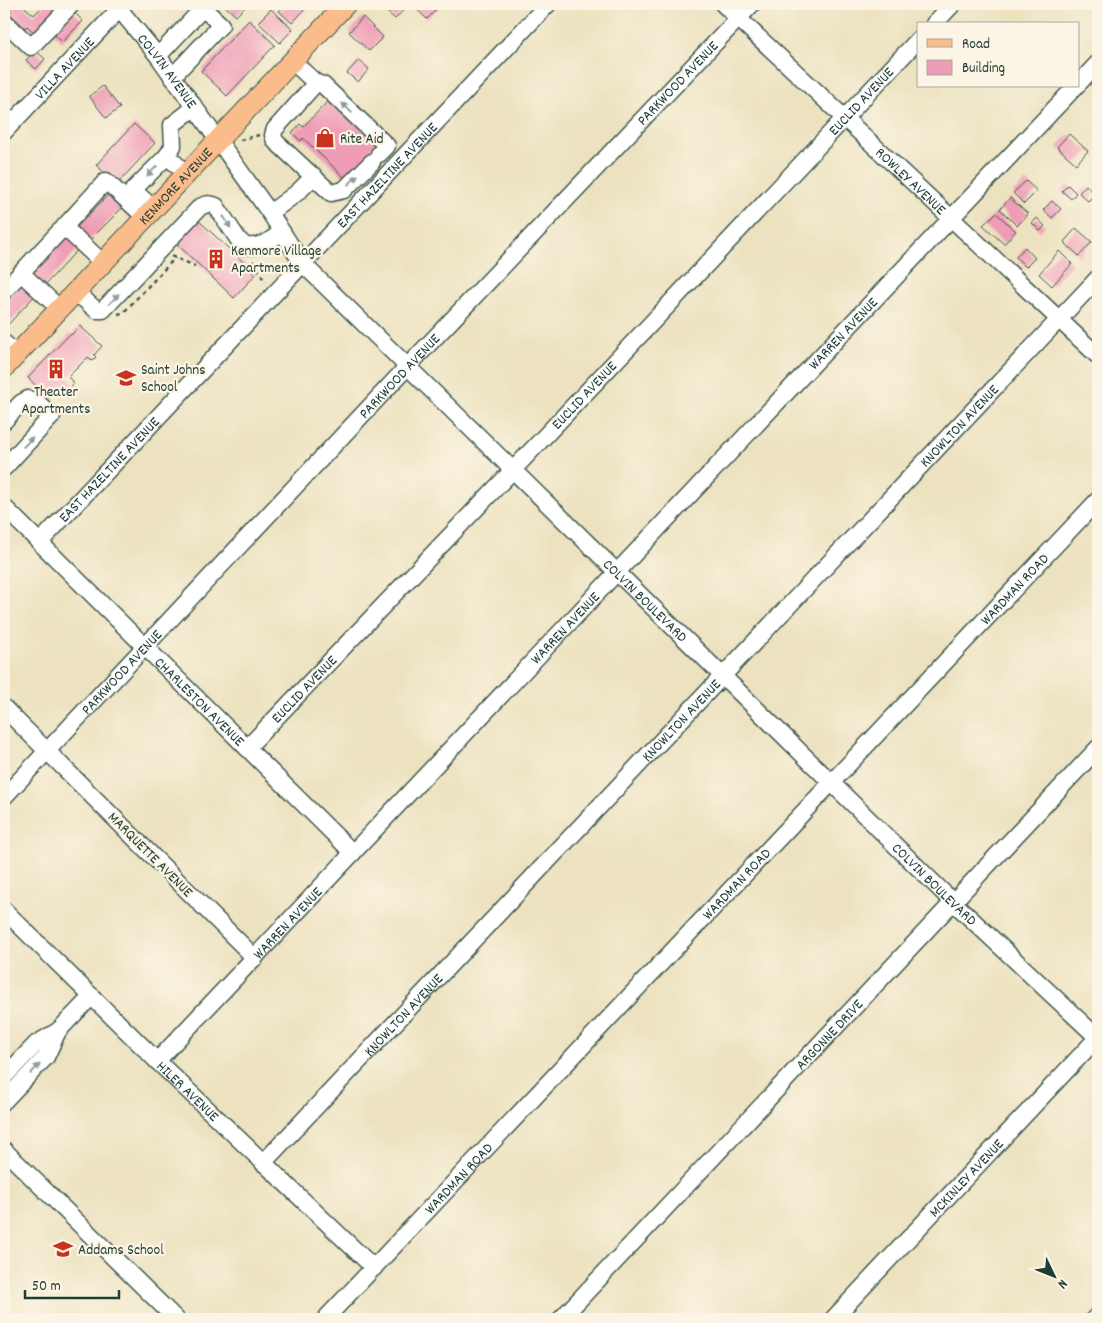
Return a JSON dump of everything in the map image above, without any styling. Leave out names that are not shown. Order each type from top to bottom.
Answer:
[{"type":"main road","name":"KENMORE AVENUE","points":[[8,355],[60,309],[346,4]]},
{"type":"street","points":[[4,21],[31,47],[72,4]]},
{"type":"street","name":"EAST HAZELTINE AVENUE","points":[[40,542],[548,4]]},
{"type":"street","name":"ROWLEY AVENUE","points":[[723,4],[1098,356]]},
{"type":"street","name":"PARKWOOD AVENUE","points":[[4,797],[408,366],[752,4]]},
{"type":"street","points":[[936,22],[953,4]]},
{"type":"street","name":"COLVIN AVENUE","points":[[120,5],[218,140]]},
{"type":"street","name":"VILLA AVENUE","points":[[4,132],[120,5]]},
{"type":"street","points":[[158,56],[201,6],[220,26],[172,77]]},
{"type":"street","name":"EUCLID AVENUE","points":[[247,748],[513,470],[917,41]]},
{"type":"street","points":[[292,61],[316,83],[323,86],[387,146],[344,190],[332,193],[275,141],[273,135],[274,129],[316,83]]},
{"type":"street","name":"WARREN AVENUE","points":[[1080,82],[1098,63]]},
{"type":"street","name":"WARREN AVENUE","points":[[158,1061],[1074,88]]},
{"type":"street","points":[[150,214],[133,190],[167,156],[173,146],[172,125],[194,108]]},
{"type":"street","name":"COLVIN BOULEVARD","points":[[218,140],[270,213],[302,263],[953,902],[1098,1038]]},
{"type":"street","points":[[167,156],[187,174]]},
{"type":"street","points":[[270,213],[298,192],[314,176]]},
{"type":"street","points":[[103,263],[64,227],[100,188],[106,182],[150,214]]},
{"type":"street","points":[[76,292],[96,310],[103,310],[200,207],[205,205],[216,206],[245,246],[256,247],[282,232]]},
{"type":"street","points":[[4,291],[60,231]]},
{"type":"street","points":[[21,273],[60,309]]},
{"type":"street","name":"KNOWLTON AVENUE","points":[[263,1162],[1098,278]]},
{"type":"street","points":[[4,421],[22,402],[28,399],[36,401],[52,416],[4,468]]},
{"type":"street","name":"WARDMAN ROAD","points":[[328,1318],[1098,500]]},
{"type":"street","name":"CHARLESTON AVENUE","points":[[4,507],[353,853]]},
{"type":"street","name":"MARQUETTE AVENUE","points":[[4,708],[255,958]]},
{"type":"street","name":"ARGONNE DRIVE","points":[[561,1319],[1098,748]]},
{"type":"street","name":"HILER AVENUE","points":[[4,910],[374,1268]]},
{"type":"street","points":[[4,1077],[36,1044],[58,1031],[92,996]]},
{"type":"street","points":[[4,1101],[46,1057],[58,1031]]},
{"type":"street","name":"MCKINLEY AVENUE","points":[[833,1319],[1098,1038]]},
{"type":"street","points":[[4,1150],[176,1319]]},
{"type":"street","points":[[1094,1319],[1098,1315]]},
{"type":"path","points":[[241,145],[240,140],[263,134]]},
{"type":"path","points":[[165,254],[195,266]]},
{"type":"path","points":[[123,313],[175,258]]},
{"type":"path","points":[[253,261],[267,285]]},
{"type":"building","points":[[4,4],[21,4],[34,15],[45,4],[66,4],[38,36],[27,26],[25,28],[9,13],[11,10]]},
{"type":"building","points":[[223,4],[248,4],[236,16]]},
{"type":"building","points":[[286,4],[310,4],[292,23],[279,11]]},
{"type":"building","points":[[378,4],[409,4],[395,19]]},
{"type":"building","points":[[411,4],[442,4],[427,19]]},
{"type":"building","points":[[271,9],[293,29],[280,43],[258,22]]},
{"type":"building","points":[[73,11],[83,21],[62,42],[52,32]]},
{"type":"building","points":[[363,17],[383,37],[369,51],[349,32]]},
{"type":"building","points":[[249,20],[275,45],[227,96],[201,71]]},
{"type":"building","points":[[35,50],[45,59],[36,69],[26,60]]},
{"type":"building","points":[[359,60],[369,69],[358,82],[347,73]]},
{"type":"building","points":[[103,86],[120,108],[106,118],[89,96]]},
{"type":"building","points":[[330,99],[381,146],[348,181],[303,138],[301,141],[292,133],[300,124],[303,127]]},
{"type":"building","points":[[134,124],[155,143],[117,184],[96,165]]},
{"type":"building","points":[[1069,134],[1088,151],[1076,164],[1057,147]]},
{"type":"building","points":[[1026,181],[1037,191],[1024,204],[1013,193]]},
{"type":"building","points":[[1068,185],[1076,193],[1071,199],[1062,191]]},
{"type":"building","points":[[1086,185],[1095,194],[1088,201],[1079,193]]},
{"type":"building","points":[[112,191],[126,204],[86,244],[73,231]]},
{"type":"building","points":[[1010,198],[1028,214],[1017,226],[1000,209]]},
{"type":"building","points":[[1052,201],[1061,209],[1052,218],[1043,210]]},
{"type":"building","points":[[996,213],[1016,231],[1004,244],[983,225]]},
{"type":"building","points":[[1037,218],[1045,226],[1040,231],[1032,223]]},
{"type":"building","name":"Kenmore Village Apartments","points":[[198,220],[256,274],[234,298],[176,243]]},
{"type":"building","points":[[1076,228],[1092,242],[1079,256],[1064,242]]},
{"type":"building","points":[[68,234],[81,246],[42,288],[29,277]]},
{"type":"building","points":[[1025,247],[1035,258],[1026,267],[1016,257]]},
{"type":"building","points":[[1059,251],[1072,264],[1052,286],[1039,274]]},
{"type":"building","points":[[25,279],[38,292],[4,329],[4,302]]},
{"type":"building","name":"Theater Apartments","points":[[80,326],[102,346],[94,355],[96,357],[92,361],[88,357],[68,377],[74,383],[63,395],[57,390],[49,398],[28,378]]},
{"type":"place","name":"Rite Aid","points":[[325,138]]},
{"type":"place","name":"Kenmore Village Apartments","points":[[216,259]]},
{"type":"place","name":"Theater Apartments","points":[[56,369]]},
{"type":"place","name":"Saint Johns School","points":[[126,378]]},
{"type":"place","name":"Addams School","points":[[63,1249]]}]
